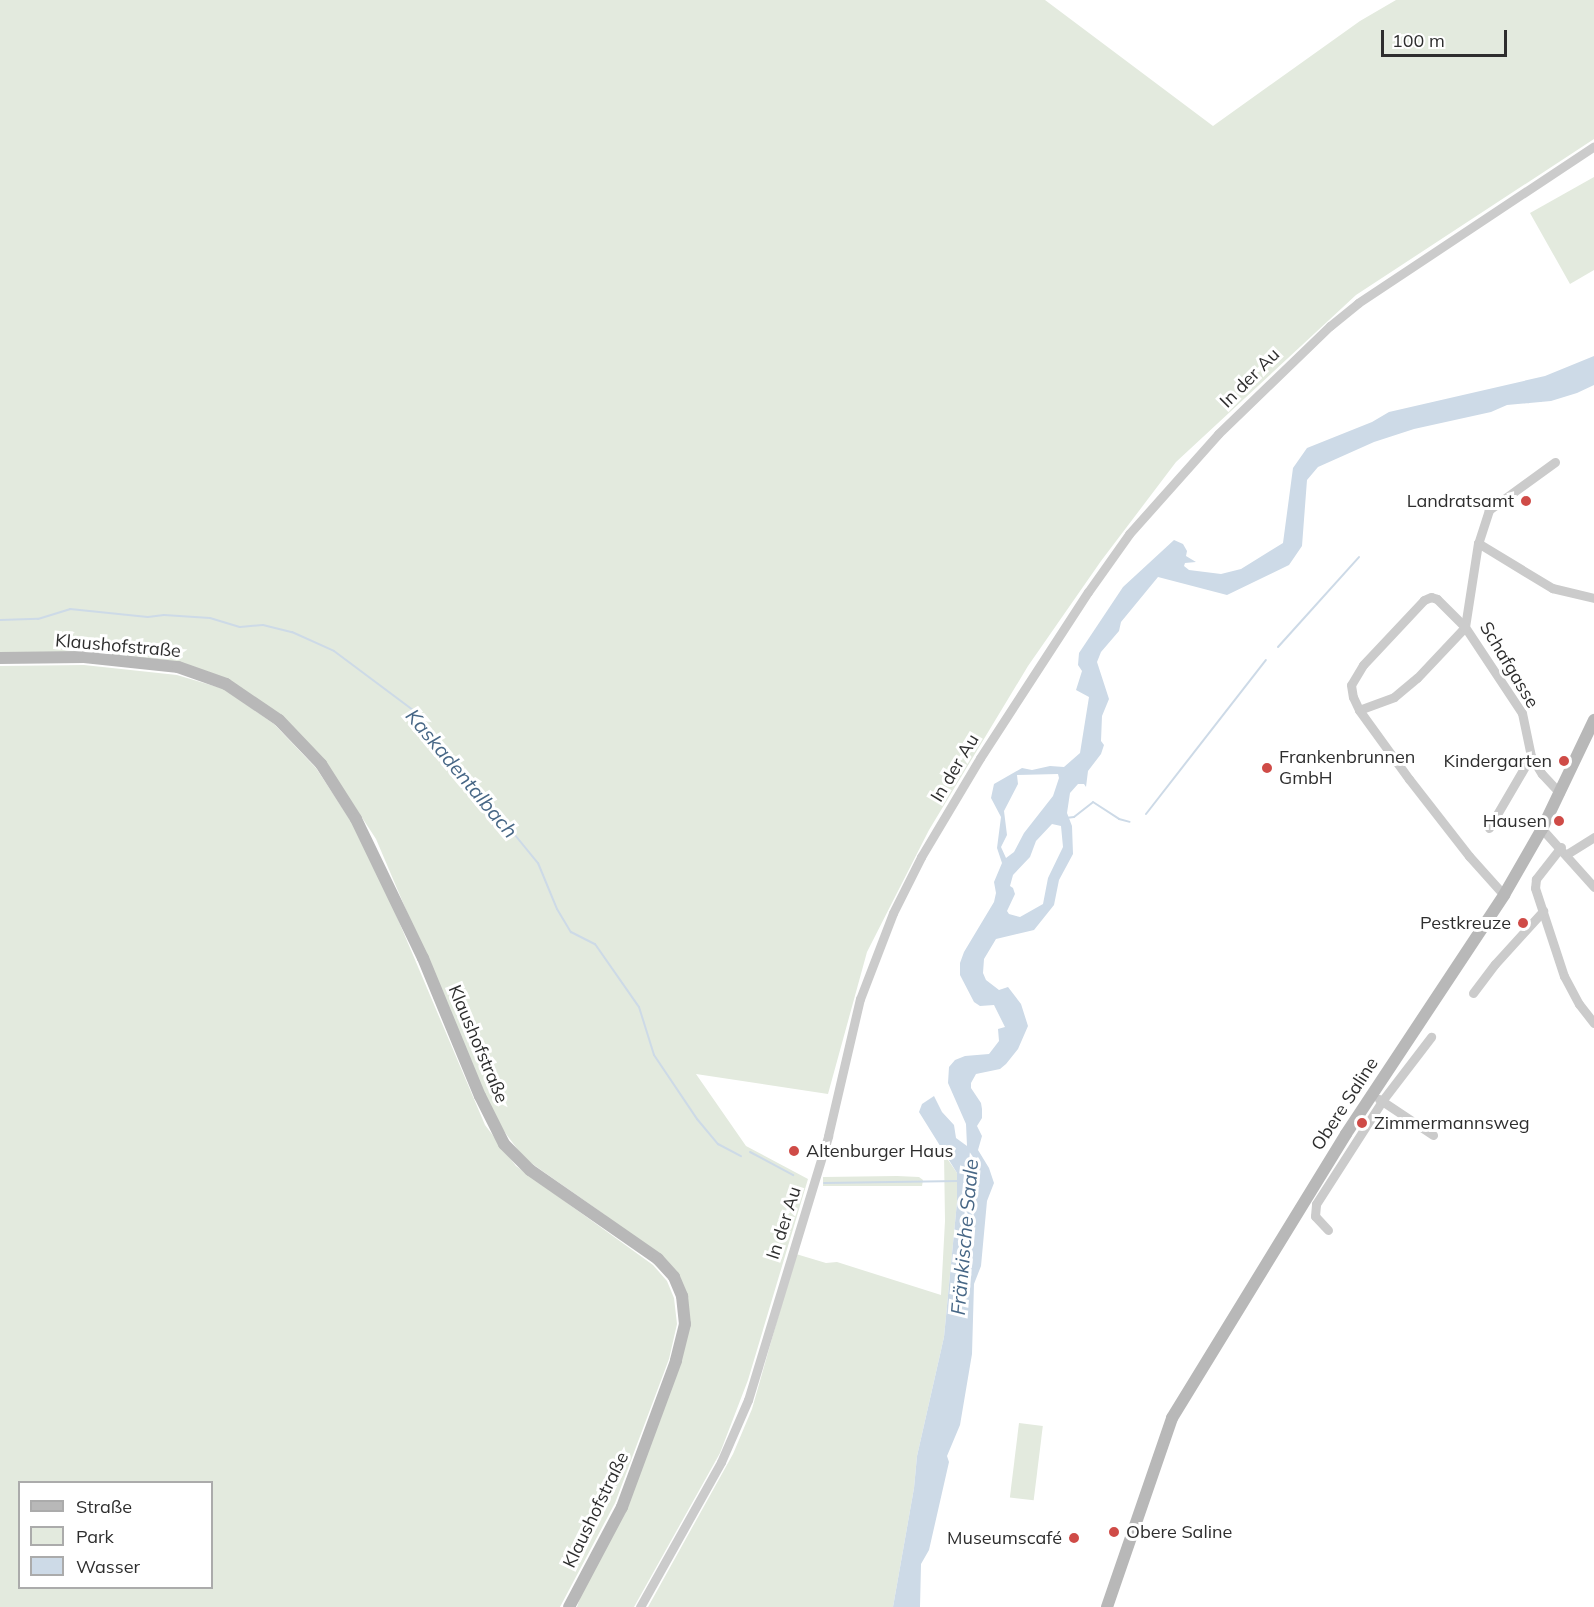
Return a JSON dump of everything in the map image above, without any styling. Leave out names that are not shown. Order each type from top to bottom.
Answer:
[{"type":"main road","name":"Klaushofstraße","points":[[0,658],[84,657],[178,667],[226,684],[279,720],[321,764],[356,819],[423,958],[480,1096],[504,1144],[530,1170],[600,1222],[658,1259],[674,1277],[682,1296],[685,1324],[676,1361],[622,1507],[569,1607]]},
{"type":"main road","name":"Obere Saline","points":[[1107,1607],[1172,1418],[1504,895],[1542,829],[1594,720]]},
{"type":"street","name":"In der Au","points":[[640,1607],[721,1462],[748,1400],[828,1136],[860,999],[893,913],[921,857],[980,758],[1088,592],[1129,534],[1194,460],[1269,382],[1330,326],[1358,303],[1594,146]]},
{"type":"street","name":"Schafgasse","points":[[1555,462],[1489,510],[1478,543],[1465,627],[1522,713],[1532,756],[1542,774],[1560,793]]},
{"type":"street","points":[[1478,543],[1552,588],[1594,598]]},
{"type":"street","points":[[1359,710],[1394,697],[1417,678],[1465,627],[1437,599],[1431,597],[1424,600],[1363,665],[1351,685],[1359,710],[1462,848],[1504,895]]},
{"type":"street","points":[[1489,828],[1532,756]]},
{"type":"street","points":[[1542,829],[1592,882]]},
{"type":"street","points":[[1594,837],[1564,851],[1536,879],[1535,888],[1564,976],[1579,1004],[1594,1023]]},
{"type":"street","points":[[1473,993],[1495,963],[1543,911]]},
{"type":"street","name":"Obere Saline","points":[[1328,1230],[1315,1216],[1316,1204],[1377,1098],[1431,1037]]},
{"type":"street","points":[[1377,1098],[1433,1135]]},
{"type":"green space","points":[[0,0],[1045,0],[1213,126],[1360,21],[1396,0],[1594,0],[1594,139],[1356,295],[1176,462],[1101,561],[1028,666],[929,830],[867,952],[828,1094],[696,1074],[746,1146],[808,1179],[748,1380],[720,1453],[634,1607],[577,1607],[585,1583],[661,1418],[685,1295],[605,1215],[524,1158],[495,1119],[376,839],[325,761],[281,715],[179,663],[0,654]]},
{"type":"green space","points":[[1594,177],[1594,270],[1570,284],[1530,213]]},
{"type":"green space","points":[[84,665],[177,675],[224,689],[274,724],[316,768],[366,844],[485,1125],[516,1166],[653,1265],[667,1281],[674,1298],[677,1324],[669,1359],[615,1503],[560,1607],[0,1607],[0,666]]},
{"type":"green space","points":[[944,1154],[957,1173],[957,1202],[944,1337],[917,1456],[914,1488],[893,1607],[648,1607],[733,1454],[752,1409],[796,1254],[826,1263],[837,1262],[941,1295],[945,1221]]},
{"type":"green space","points":[[823,1177],[919,1177],[923,1180],[922,1186],[823,1186]]},
{"type":"green space","points":[[1019,1423],[1043,1426],[1034,1500],[1010,1497]]},
{"type":"water","name":"Fränkische Saale","points":[[1594,356],[1594,385],[1577,393],[1551,401],[1507,405],[1491,412],[1414,429],[1374,442],[1318,467],[1307,480],[1302,546],[1289,565],[1227,595],[1158,577],[1121,622],[1119,631],[1101,652],[1097,662],[1109,699],[1102,716],[1101,741],[1104,745],[1101,754],[1088,771],[1086,787],[1084,784],[1078,784],[1070,793],[1067,813],[1072,826],[1073,854],[1059,880],[1054,905],[1034,930],[996,939],[984,959],[983,973],[986,980],[999,990],[1008,987],[1021,1004],[1028,1026],[1018,1049],[1006,1064],[1000,1069],[976,1074],[971,1083],[971,1088],[981,1103],[982,1109],[982,1118],[977,1126],[982,1136],[978,1150],[989,1168],[994,1183],[987,1201],[981,1266],[974,1284],[972,1354],[960,1425],[947,1456],[949,1462],[929,1550],[921,1564],[920,1607],[893,1607],[914,1488],[917,1456],[944,1337],[957,1202],[957,1173],[919,1112],[922,1104],[934,1096],[942,1112],[954,1125],[956,1138],[967,1146],[966,1124],[948,1083],[949,1067],[955,1060],[965,1056],[989,1054],[999,1041],[998,1029],[1005,1027],[994,1005],[980,1006],[974,1002],[960,975],[960,963],[964,952],[994,902],[996,893],[994,882],[1002,863],[997,848],[1001,817],[991,798],[994,784],[1022,768],[1032,770],[1050,766],[1064,767],[1080,753],[1089,697],[1076,690],[1082,671],[1078,665],[1079,653],[1123,587],[1174,540],[1183,544],[1187,551],[1186,556],[1196,562],[1185,563],[1184,566],[1189,570],[1221,574],[1241,569],[1283,543],[1293,468],[1307,448],[1372,422],[1389,412],[1545,376]],"holes":[[[1058,774],[1059,778],[1053,796],[1024,833],[1014,852],[1006,858],[1001,847],[1007,835],[1004,811],[1018,784],[1017,775]],[[1052,824],[1061,826],[1063,847],[1048,878],[1043,904],[1020,917],[1009,914],[1007,911],[1015,894],[1010,886],[1013,875],[1030,857],[1036,841]]]},
{"type":"waterway","points":[[1278,647],[1359,557]]},
{"type":"waterway","name":"Kaskadentalbach","points":[[0,620],[38,619],[70,609],[148,617],[164,615],[210,618],[240,627],[263,625],[292,632],[334,651],[413,710],[538,863],[557,909],[571,932],[595,944],[639,1007],[654,1055],[697,1119],[718,1144],[741,1156]]},
{"type":"waterway","points":[[1146,814],[1266,660]]},
{"type":"waterway","points":[[1066,818],[1074,817],[1093,802],[1119,819],[1130,822]]},
{"type":"waterway","name":"Kaskadentalbach","points":[[750,1152],[793,1175]]},
{"type":"waterway","name":"Kaskadentalbach","points":[[824,1183],[959,1181]]},
{"type":"place","name":"Landratsamt","points":[[1526,501]]},
{"type":"place","name":"Kindergarten","points":[[1564,761]]},
{"type":"place","name":"Frankenbrunnen GmbH","points":[[1267,768]]},
{"type":"place","name":"Hausen","points":[[1559,821]]},
{"type":"place","name":"Pestkreuze","points":[[1523,923]]},
{"type":"place","name":"Zimmermannsweg","points":[[1362,1123]]},
{"type":"place","name":"Altenburger Haus","points":[[794,1151]]},
{"type":"place","name":"Obere Saline","points":[[1114,1532]]},
{"type":"place","name":"Museumscafé","points":[[1074,1538]]}]
